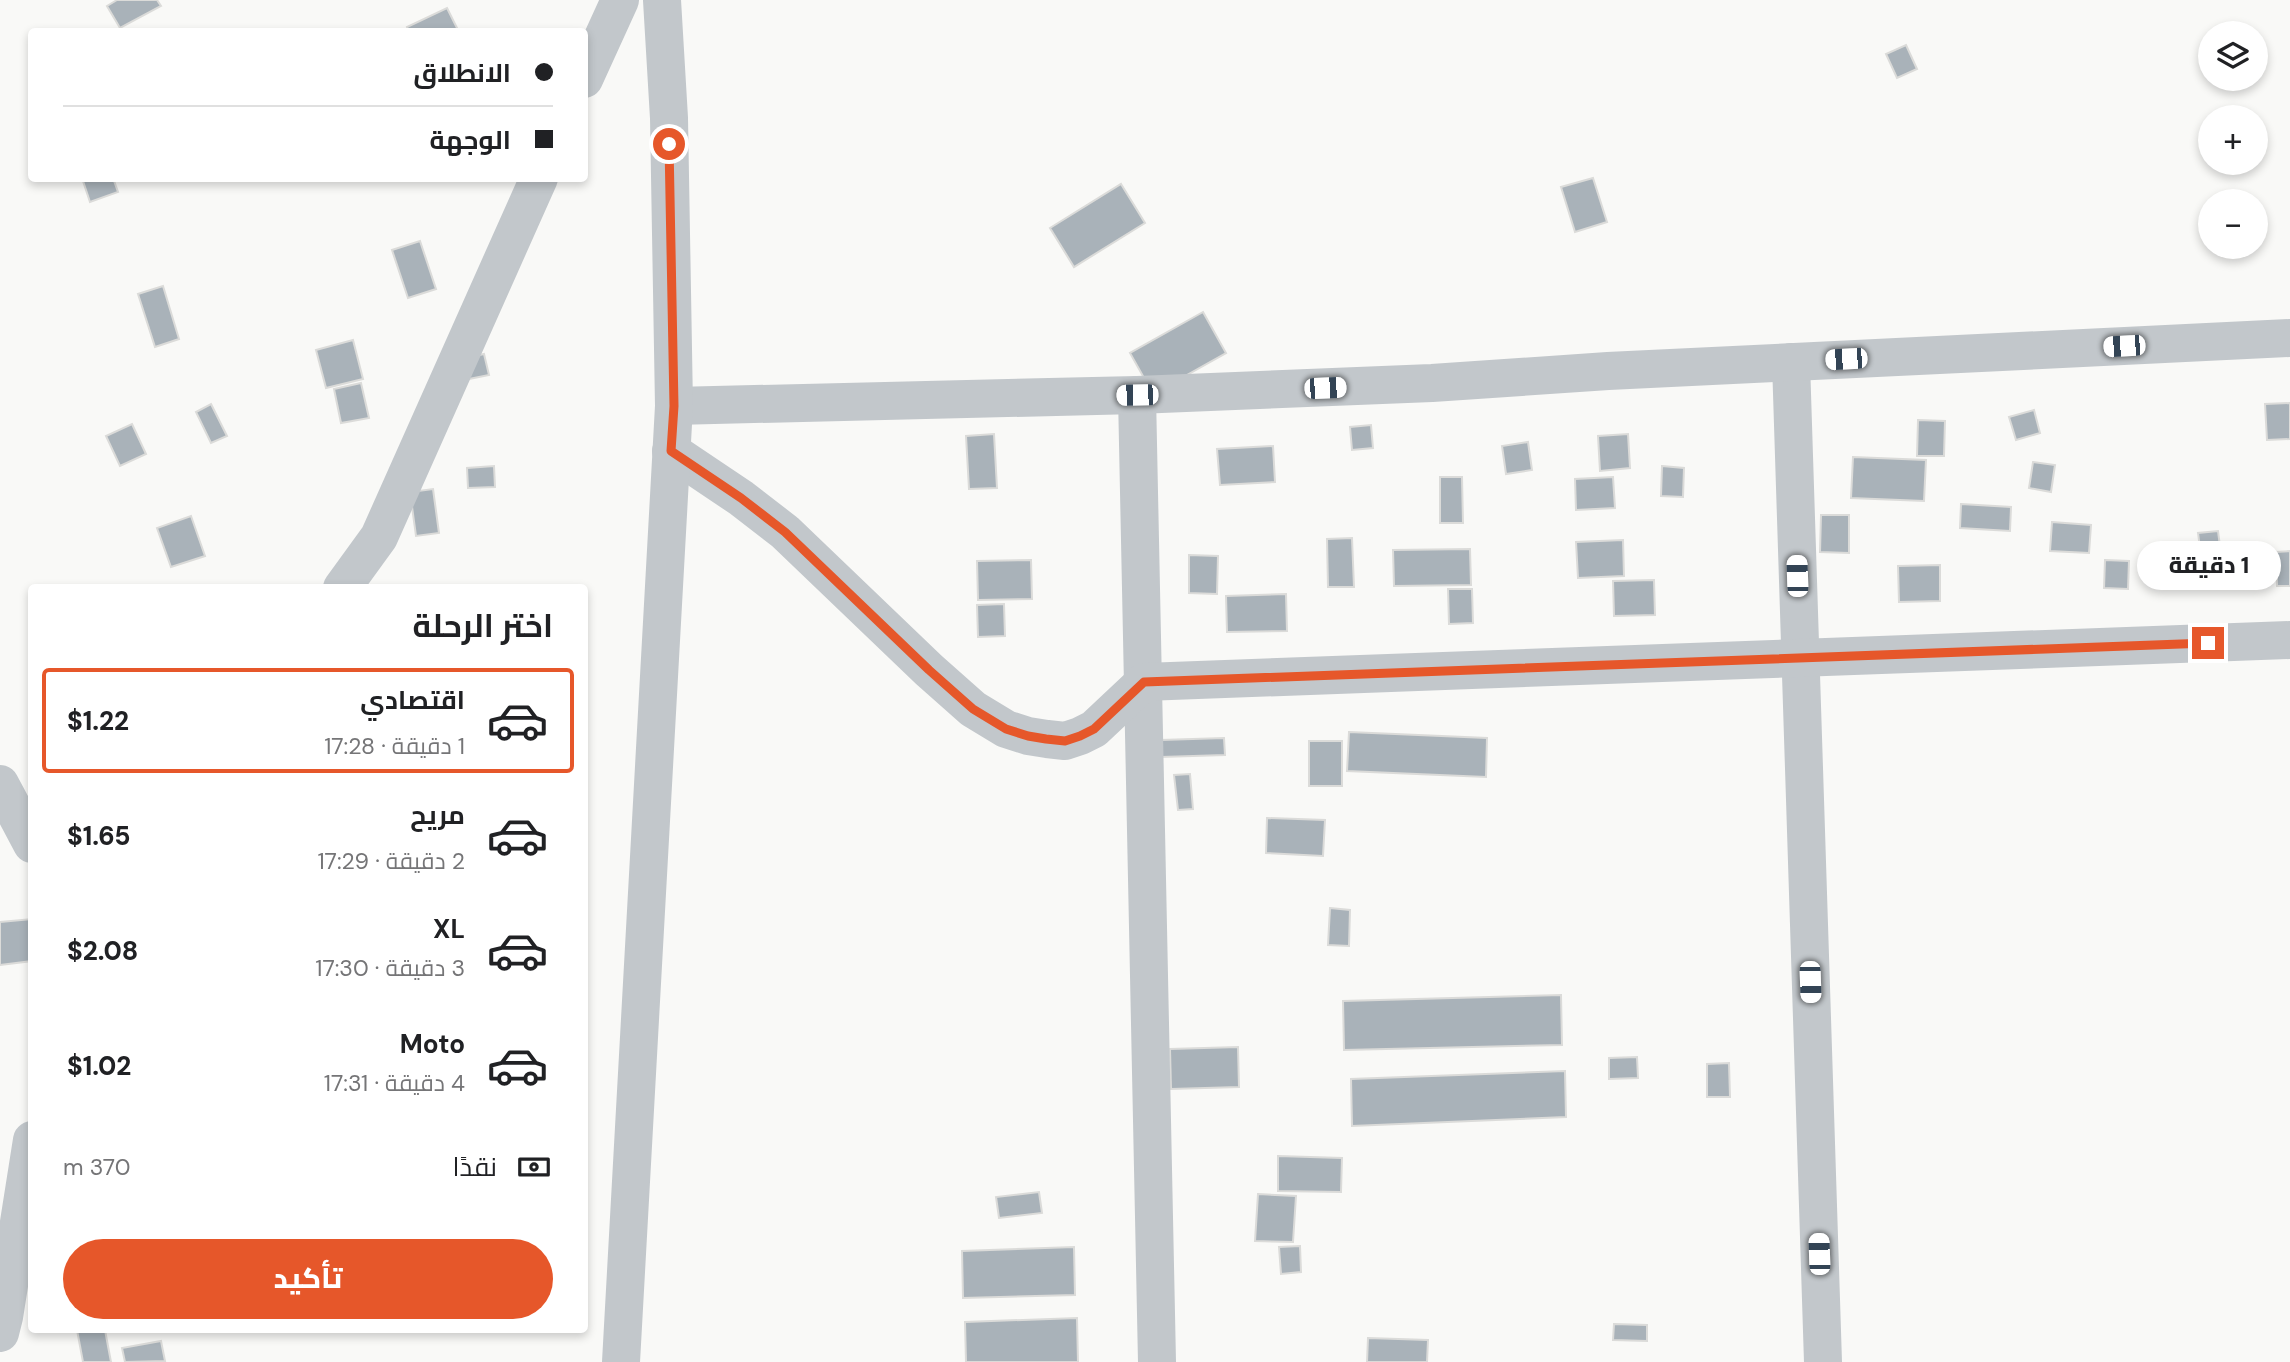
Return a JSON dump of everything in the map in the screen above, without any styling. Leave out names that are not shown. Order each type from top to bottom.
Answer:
[{"type":"street","points":[[588,70],[620,0]]},
{"type":"street","points":[[621,1362],[674,406],[669,118],[662,0]]},
{"type":"street","points":[[345,584],[379,537],[537,182]]},
{"type":"street","points":[[674,406],[1137,395],[1419,384],[1608,371],[2290,338]]},
{"type":"street","points":[[1791,362],[1823,1362]]},
{"type":"street","points":[[1137,395],[1157,1362]]},
{"type":"street","points":[[671,451],[741,498],[785,532],[973,709],[1006,729],[1046,739],[1065,741],[1094,729],[1144,682],[2290,640]]},
{"type":"street","points":[[0,784],[28,836]]},
{"type":"street","points":[[0,1333],[28,1165]]},
{"type":"building","points":[[117,0],[157,0],[161,6],[120,28],[107,6]]},
{"type":"building","points":[[447,8],[457,28],[407,28]]},
{"type":"building","points":[[1906,45],[1917,69],[1897,78],[1886,54]]},
{"type":"building","points":[[1593,178],[1607,222],[1575,232],[1561,187]]},
{"type":"building","points":[[83,182],[114,182],[118,192],[90,202]]},
{"type":"building","points":[[1121,184],[1145,223],[1074,267],[1050,228]]},
{"type":"building","points":[[420,241],[436,289],[408,298],[392,250]]},
{"type":"building","points":[[163,286],[179,339],[155,347],[138,294]]},
{"type":"building","points":[[1203,312],[1226,353],[1153,394],[1130,353]]},
{"type":"building","points":[[353,340],[363,379],[326,388],[316,350]]},
{"type":"building","points":[[484,354],[489,375],[449,383],[444,363]]},
{"type":"building","points":[[361,383],[369,418],[341,423],[334,389]]},
{"type":"building","points":[[2290,403],[2290,439],[2267,440],[2265,404]]},
{"type":"building","points":[[211,404],[227,436],[211,443],[196,412]]},
{"type":"building","points":[[2034,410],[2040,433],[2016,440],[2009,417]]},
{"type":"building","points":[[1918,420],[1945,421],[1944,456],[1917,456]]},
{"type":"building","points":[[132,424],[146,454],[120,466],[106,436]]},
{"type":"building","points":[[1371,425],[1373,448],[1352,450],[1350,427]]},
{"type":"building","points":[[994,434],[997,488],[969,489],[966,436]]},
{"type":"building","points":[[1628,434],[1630,468],[1600,471],[1598,436]]},
{"type":"building","points":[[1528,442],[1532,470],[1506,474],[1502,446]]},
{"type":"building","points":[[1273,446],[1275,482],[1220,485],[1217,449]]},
{"type":"building","points":[[1853,457],[1926,460],[1924,501],[1851,498]]},
{"type":"building","points":[[2033,462],[2055,465],[2051,492],[2029,488]]},
{"type":"building","points":[[494,466],[495,487],[468,488],[467,468]]},
{"type":"building","points":[[1662,466],[1684,468],[1683,497],[1661,496]]},
{"type":"building","points":[[1440,477],[1462,477],[1463,523],[1440,523]]},
{"type":"building","points":[[1613,477],[1615,508],[1576,510],[1575,479]]},
{"type":"building","points":[[433,489],[439,533],[416,536],[410,492]]},
{"type":"building","points":[[1961,504],[2011,507],[2010,531],[1960,528]]},
{"type":"building","points":[[1821,515],[1849,515],[1849,553],[1820,552]]},
{"type":"building","points":[[191,516],[205,556],[171,567],[157,528]]},
{"type":"building","points":[[2052,522],[2091,525],[2089,553],[2050,551]]},
{"type":"building","points":[[2218,531],[2221,554],[2201,555],[2198,533]]},
{"type":"building","points":[[1352,538],[1354,587],[1328,587],[1327,539]]},
{"type":"building","points":[[1623,540],[1624,576],[1578,578],[1576,542]]},
{"type":"building","points":[[1470,549],[1471,585],[1394,586],[1393,550]]},
{"type":"building","points":[[2290,551],[2290,586],[2277,586],[2276,552]]},
{"type":"building","points":[[1189,555],[1218,556],[1217,594],[1189,593]]},
{"type":"building","points":[[1031,560],[1032,599],[978,600],[977,561]]},
{"type":"building","points":[[2105,560],[2129,561],[2128,589],[2104,588]]},
{"type":"building","points":[[1940,565],[1940,601],[1899,602],[1898,566]]},
{"type":"building","points":[[1654,580],[1655,615],[1614,616],[1613,581]]},
{"type":"building","points":[[1448,589],[1472,589],[1473,623],[1449,624]]},
{"type":"building","points":[[1286,594],[1287,631],[1227,632],[1226,596]]},
{"type":"building","points":[[1004,604],[1005,636],[978,637],[977,605]]},
{"type":"building","points":[[1349,732],[1487,738],[1486,777],[1347,771]]},
{"type":"building","points":[[1224,738],[1225,755],[1161,757],[1161,740]]},
{"type":"building","points":[[1309,741],[1342,741],[1342,786],[1309,786]]},
{"type":"building","points":[[1190,774],[1193,809],[1178,810],[1174,775]]},
{"type":"building","points":[[1267,818],[1325,820],[1323,856],[1266,853]]},
{"type":"building","points":[[1330,908],[1350,910],[1349,946],[1328,945]]},
{"type":"building","points":[[28,919],[28,962],[0,965],[0,922]]},
{"type":"building","points":[[1561,995],[1562,1045],[1344,1050],[1343,1001]]},
{"type":"building","points":[[1238,1047],[1239,1087],[1171,1089],[1170,1049]]},
{"type":"building","points":[[1637,1057],[1638,1078],[1609,1079],[1609,1058]]},
{"type":"building","points":[[1729,1063],[1730,1097],[1707,1097],[1707,1064]]},
{"type":"building","points":[[1565,1071],[1566,1117],[1352,1126],[1351,1079]]},
{"type":"building","points":[[1278,1156],[1342,1158],[1341,1192],[1278,1191]]},
{"type":"building","points":[[1039,1192],[1042,1213],[999,1218],[996,1197]]},
{"type":"building","points":[[1258,1194],[1296,1196],[1293,1242],[1255,1241]]},
{"type":"building","points":[[1300,1246],[1301,1272],[1281,1274],[1279,1247]]},
{"type":"building","points":[[1074,1247],[1075,1295],[963,1298],[962,1251]]},
{"type":"building","points":[[1077,1318],[1078,1362],[966,1362],[965,1322]]},
{"type":"building","points":[[1614,1324],[1647,1325],[1647,1341],[1613,1340]]},
{"type":"building","points":[[78,1333],[106,1333],[111,1362],[83,1362]]},
{"type":"building","points":[[1368,1338],[1428,1340],[1427,1362],[1367,1362]]},
{"type":"building","points":[[161,1341],[165,1361],[125,1362],[122,1348]]},
{"type":"route","points":[[669,144],[674,406],[671,451],[741,498],[785,532],[929,670],[973,709],[1006,729],[1028,736],[1065,741],[1080,736],[1094,729],[1144,682],[2208,643]]}]
